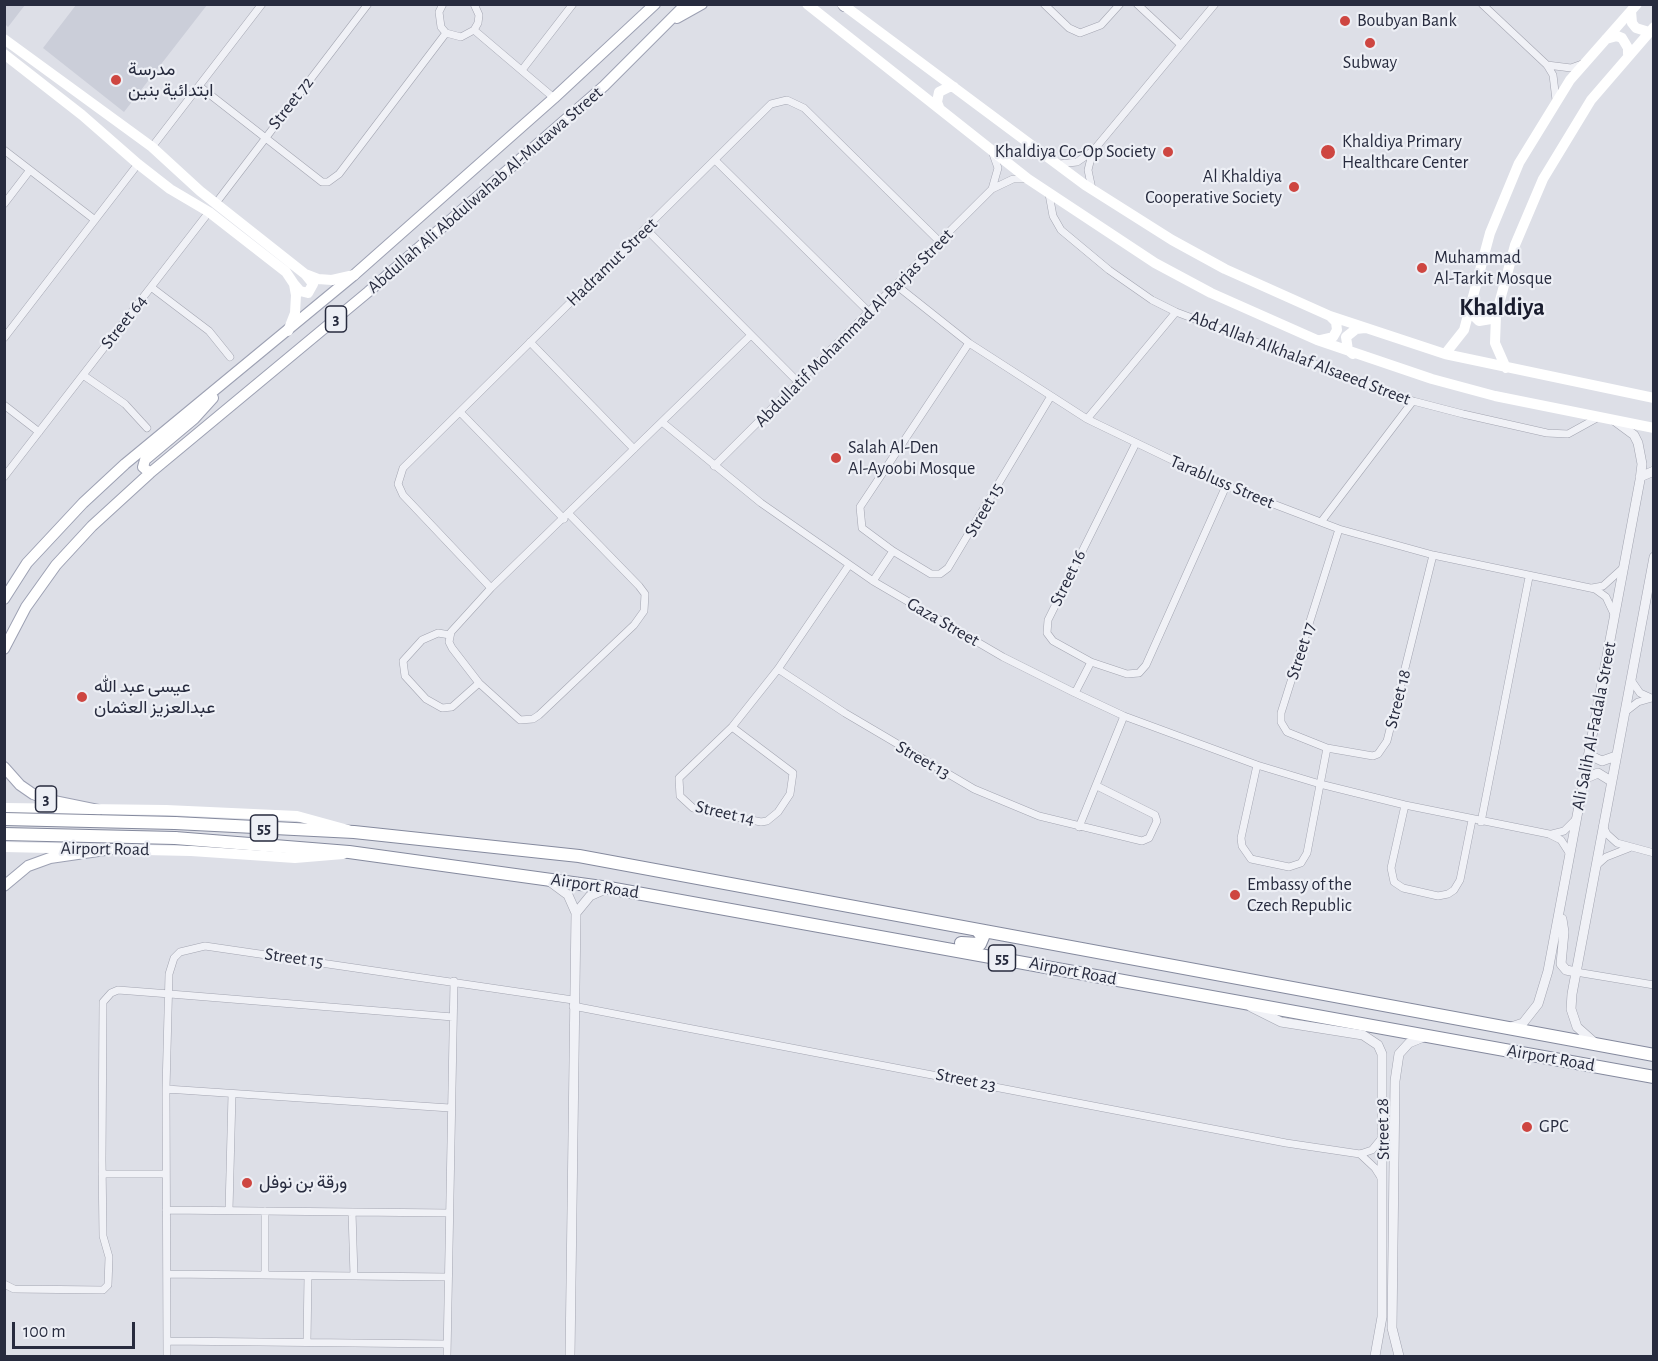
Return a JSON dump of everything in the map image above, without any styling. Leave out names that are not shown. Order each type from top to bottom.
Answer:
[{"type":"highway","name":"Airport Road","points":[[4,819],[175,823],[354,832],[579,856],[1653,1054]]},
{"type":"highway","name":"Airport Road","points":[[4,834],[175,838],[349,852],[609,888],[1653,1077]]},
{"type":"highway","points":[[850,930],[882,929],[974,945],[980,944],[983,939],[977,930]]},
{"type":"main road","name":"Abdullah Ali Abdulwahab Al-Mutawa Street","points":[[4,599],[27,563],[83,503],[125,464],[354,275],[554,98],[655,4]]},
{"type":"main road","name":"Abdullah Ali Abdulwahab Al-Mutawa Street","points":[[4,648],[26,607],[56,565],[92,526],[150,473],[368,292],[587,102],[686,4]]},
{"type":"main road","points":[[669,21],[702,4]]},
{"type":"main road","name":"Abd Allah Alkhalaf Alsaeed Street","points":[[807,4],[1049,194],[1155,263],[1242,308],[1353,354],[1442,382],[1597,418],[1653,428]]},
{"type":"main road","points":[[843,5],[1092,189],[1172,240],[1216,264],[1330,316],[1445,354],[1653,398]]},
{"type":"main road","points":[[1634,8],[1632,23],[1636,28],[1651,29]]},
{"type":"main road","points":[[1445,354],[1457,342],[1470,312],[1494,223],[1519,163],[1556,100],[1582,64],[1634,8]]},
{"type":"main road","points":[[1506,368],[1495,343],[1496,315],[1515,245],[1543,179],[1590,100],[1651,29]]},
{"type":"main road","points":[[1605,39],[1617,36],[1622,38],[1628,48],[1628,54]]},
{"type":"main road","points":[[4,39],[152,147],[216,203],[304,274],[313,284],[312,289],[304,294],[286,272],[209,212],[170,189],[109,141],[82,115],[4,54]]},
{"type":"main road","points":[[939,108],[939,92],[944,88],[954,87]]},
{"type":"main road","points":[[109,141],[109,128],[113,125],[122,125]]},
{"type":"main road","points":[[170,189],[183,185],[182,172]]},
{"type":"main road","points":[[304,274],[318,279],[332,280],[354,275]]},
{"type":"main road","points":[[288,331],[295,313],[294,284]]},
{"type":"main road","points":[[1470,312],[1479,321],[1491,320],[1496,315]]},
{"type":"main road","points":[[1317,340],[1325,341],[1333,337],[1337,330],[1336,322],[1330,316]]},
{"type":"main road","points":[[1353,354],[1348,350],[1346,337],[1356,329],[1365,328]]},
{"type":"main road","points":[[150,473],[143,467],[145,460],[199,413],[224,383]]},
{"type":"main road","points":[[4,585],[27,563]]},
{"type":"main road","name":"3","points":[[4,767],[20,785],[33,794],[49,800],[98,810]]},
{"type":"main road","name":"Airport Road","points":[[4,808],[166,810],[297,816],[322,821],[354,832]]},
{"type":"main road","points":[[26,808],[20,812],[13,825],[16,839],[28,848]]},
{"type":"main road","name":"Airport Road","points":[[4,847],[112,849],[295,858],[323,858],[349,852]]},
{"type":"main road","points":[[4,886],[28,866],[50,858],[112,849]]},
{"type":"street","points":[[152,147],[262,4]]},
{"type":"street","name":"Street 72","points":[[216,203],[368,4]]},
{"type":"street","points":[[443,5],[439,20],[446,33],[461,37],[474,30],[479,15],[474,4]]},
{"type":"street","points":[[522,70],[573,4]]},
{"type":"street","points":[[1044,4],[1069,28],[1080,33],[1101,25],[1120,4]]},
{"type":"street","points":[[1137,4],[1180,44]]},
{"type":"street","points":[[1057,164],[1077,162],[1093,151],[1215,4]]},
{"type":"street","points":[[1482,4],[1547,64],[1553,75],[1556,100]]},
{"type":"street","points":[[474,30],[554,98]]},
{"type":"street","points":[[199,86],[318,180],[328,182],[339,174],[446,33]]},
{"type":"street","points":[[1547,64],[1565,68],[1582,64]]},
{"type":"street","name":"Hadramut Street","points":[[491,588],[403,495],[398,484],[402,468],[771,104],[781,100],[793,101],[804,108],[940,242]]},
{"type":"street","points":[[4,150],[95,220]]},
{"type":"street","points":[[992,151],[998,168],[993,189]]},
{"type":"street","points":[[1092,189],[1089,170],[1093,151]]},
{"type":"street","points":[[715,160],[869,312]]},
{"type":"street","points":[[4,338],[138,164]]},
{"type":"street","points":[[4,204],[30,170]]},
{"type":"street","name":"Abdullatif Mohammad Al-Barjas Street","points":[[714,466],[993,189],[1013,179],[1028,179]]},
{"type":"street","name":"Abd Allah Alkhalaf Alsaeed Street","points":[[1049,194],[1053,216],[1061,230],[1109,270],[1152,300],[1176,312],[1413,401],[1547,433],[1568,434],[1597,418]]},
{"type":"street","name":"Street 64","points":[[4,477],[209,212]]},
{"type":"street","points":[[646,229],[799,383]]},
{"type":"street","name":"Tarabluss Street","points":[[896,285],[969,343],[1088,419],[1135,444],[1226,486],[1339,529],[1433,555],[1529,577],[1589,587]]},
{"type":"street","points":[[151,287],[209,331],[230,357]]},
{"type":"street","points":[[1088,419],[1176,312]]},
{"type":"street","points":[[460,412],[566,516],[639,586],[645,594],[644,611],[634,625],[533,719],[526,721],[517,718],[479,683],[452,648],[450,635],[459,621],[491,588],[566,516],[751,335]]},
{"type":"street","points":[[530,342],[634,449]]},
{"type":"street","points":[[873,581],[893,550],[862,528],[860,507],[969,343]]},
{"type":"street","points":[[83,375],[125,404],[147,428]]},
{"type":"street","name":"Street 15","points":[[893,550],[931,574],[940,574],[948,568],[1051,396]]},
{"type":"street","points":[[1321,522],[1413,401]]},
{"type":"street","points":[[4,405],[39,432]]},
{"type":"street","name":"Ali Salih Al-Fadala Street","points":[[1511,1027],[1522,1023],[1538,1004],[1560,914],[1640,477],[1641,454],[1638,443],[1634,435],[1615,421]]},
{"type":"street","name":"Gaza Street","points":[[662,422],[761,503],[873,581],[1003,657],[1124,716],[1257,765],[1320,784],[1405,806],[1550,834]]},
{"type":"street","name":"Street 16","points":[[1091,662],[1049,638],[1048,620],[1135,444]]},
{"type":"street","points":[[1640,477],[1653,471]]},
{"type":"street","points":[[1075,693],[1091,662],[1133,675],[1146,666],[1226,486]]},
{"type":"street","name":"Street 17","points":[[1327,748],[1287,732],[1281,722],[1281,713],[1339,529]]},
{"type":"street","name":"Street 18","points":[[1327,748],[1373,756],[1378,754],[1387,741],[1433,555]]},
{"type":"street","name":"Ali Salih Al-Fadala Street","points":[[1595,1043],[1577,1027],[1571,1009],[1595,868],[1653,562]]},
{"type":"street","name":"Street 14","points":[[732,727],[793,773],[790,794],[778,812],[768,821],[761,822],[693,808],[680,796],[679,778],[732,727],[778,669],[849,565]]},
{"type":"street","points":[[1589,587],[1603,586],[1624,566]]},
{"type":"street","points":[[1481,822],[1529,577]]},
{"type":"street","points":[[1589,587],[1606,597],[1615,618]]},
{"type":"street","points":[[450,635],[438,633],[416,645],[403,661],[405,676],[426,699],[442,708],[452,707],[479,683]]},
{"type":"street","name":"Street 13","points":[[778,669],[845,713],[974,789],[1039,816],[1142,841],[1149,838],[1157,821],[1151,812],[1097,786]]},
{"type":"street","points":[[1631,679],[1640,693],[1652,698]]},
{"type":"street","points":[[1624,713],[1638,702],[1652,698]]},
{"type":"street","points":[[1079,826],[1124,716]]},
{"type":"street","points":[[1257,765],[1241,838],[1244,852],[1251,859],[1289,867],[1301,863],[1307,853],[1327,748]]},
{"type":"street","points":[[1589,755],[1602,761],[1616,756]]},
{"type":"street","points":[[1584,779],[1598,773],[1611,781]]},
{"type":"street","points":[[1405,806],[1391,868],[1394,882],[1403,888],[1438,896],[1454,890],[1460,880],[1472,820]]},
{"type":"street","points":[[1550,834],[1563,831],[1577,819]]},
{"type":"street","points":[[1603,826],[1612,839],[1629,848],[1653,852]]},
{"type":"street","points":[[1550,834],[1562,840],[1570,854]]},
{"type":"street","points":[[1595,868],[1606,857],[1629,848]]},
{"type":"street","points":[[547,879],[568,895],[576,913],[570,1356]]},
{"type":"street","points":[[576,913],[590,896],[609,888]]},
{"type":"street","points":[[1560,914],[1564,932],[1561,964],[1566,970],[1653,986]]},
{"type":"street","name":"Street 15","points":[[167,1356],[166,1089],[169,974],[174,958],[186,949],[205,946],[454,981],[573,1003]]},
{"type":"street","points":[[447,1356],[454,981]]},
{"type":"street","points":[[4,1284],[14,1289],[107,1288],[109,1257],[103,1236],[102,1174],[104,1002],[111,993],[118,990],[453,1017]]},
{"type":"street","name":"Street 23","points":[[573,1003],[1286,1143],[1360,1154]]},
{"type":"street","name":"Street 28","points":[[1243,1003],[1281,1022],[1363,1035],[1378,1045],[1382,1054],[1382,1317],[1375,1356]]},
{"type":"street","name":"Street 28","points":[[1399,1356],[1392,1328],[1396,1064],[1400,1054],[1409,1044],[1426,1036]]},
{"type":"street","points":[[166,1089],[232,1095],[450,1107]]},
{"type":"street","points":[[229,1210],[232,1095]]},
{"type":"street","points":[[1383,1133],[1376,1146],[1360,1154],[1375,1167],[1383,1182]]},
{"type":"street","points":[[102,1174],[166,1174]]},
{"type":"street","points":[[166,1210],[449,1214]]},
{"type":"street","points":[[265,1211],[265,1275]]},
{"type":"street","points":[[352,1212],[354,1276]]},
{"type":"street","points":[[167,1274],[448,1277]]},
{"type":"street","points":[[307,1342],[308,1276]]},
{"type":"street","points":[[167,1341],[447,1344]]},
{"type":"shaded area","points":[[4,5],[25,5],[8,27],[5,24]]},
{"type":"shaded area","name":"مدرسة ابتدائية بنين","points":[[76,5],[207,5],[124,112],[43,48]]},
{"type":"place","name":"Boubyan Bank","points":[[1345,21]]},
{"type":"place","name":"Subway","points":[[1370,43]]},
{"type":"place","name":"مدرسة ابتدائية بنين","points":[[116,80]]},
{"type":"place","name":"Khaldiya Co-Op Society","points":[[1168,152]]},
{"type":"place","name":"Khaldiya Primary Healthcare Center","points":[[1328,152]]},
{"type":"place","name":"Al Khaldiya Cooperative Society","points":[[1294,187]]},
{"type":"place","name":"Muhammad Al-Tarkit Mosque","points":[[1422,268]]},
{"type":"place","name":"Salah Al-Den Al-Ayoobi Mosque","points":[[836,458]]},
{"type":"place","name":"عيسى عبد الله عبدالعزيز العثمان","points":[[82,697]]},
{"type":"place","name":"Embassy of the Czech Republic","points":[[1235,895]]},
{"type":"place","name":"GPC","points":[[1527,1127]]},
{"type":"place","name":"ورقة بن نوفل","points":[[247,1183]]},
{"type":"district","name":"Khaldiya","points":[[1502,308]]}]
